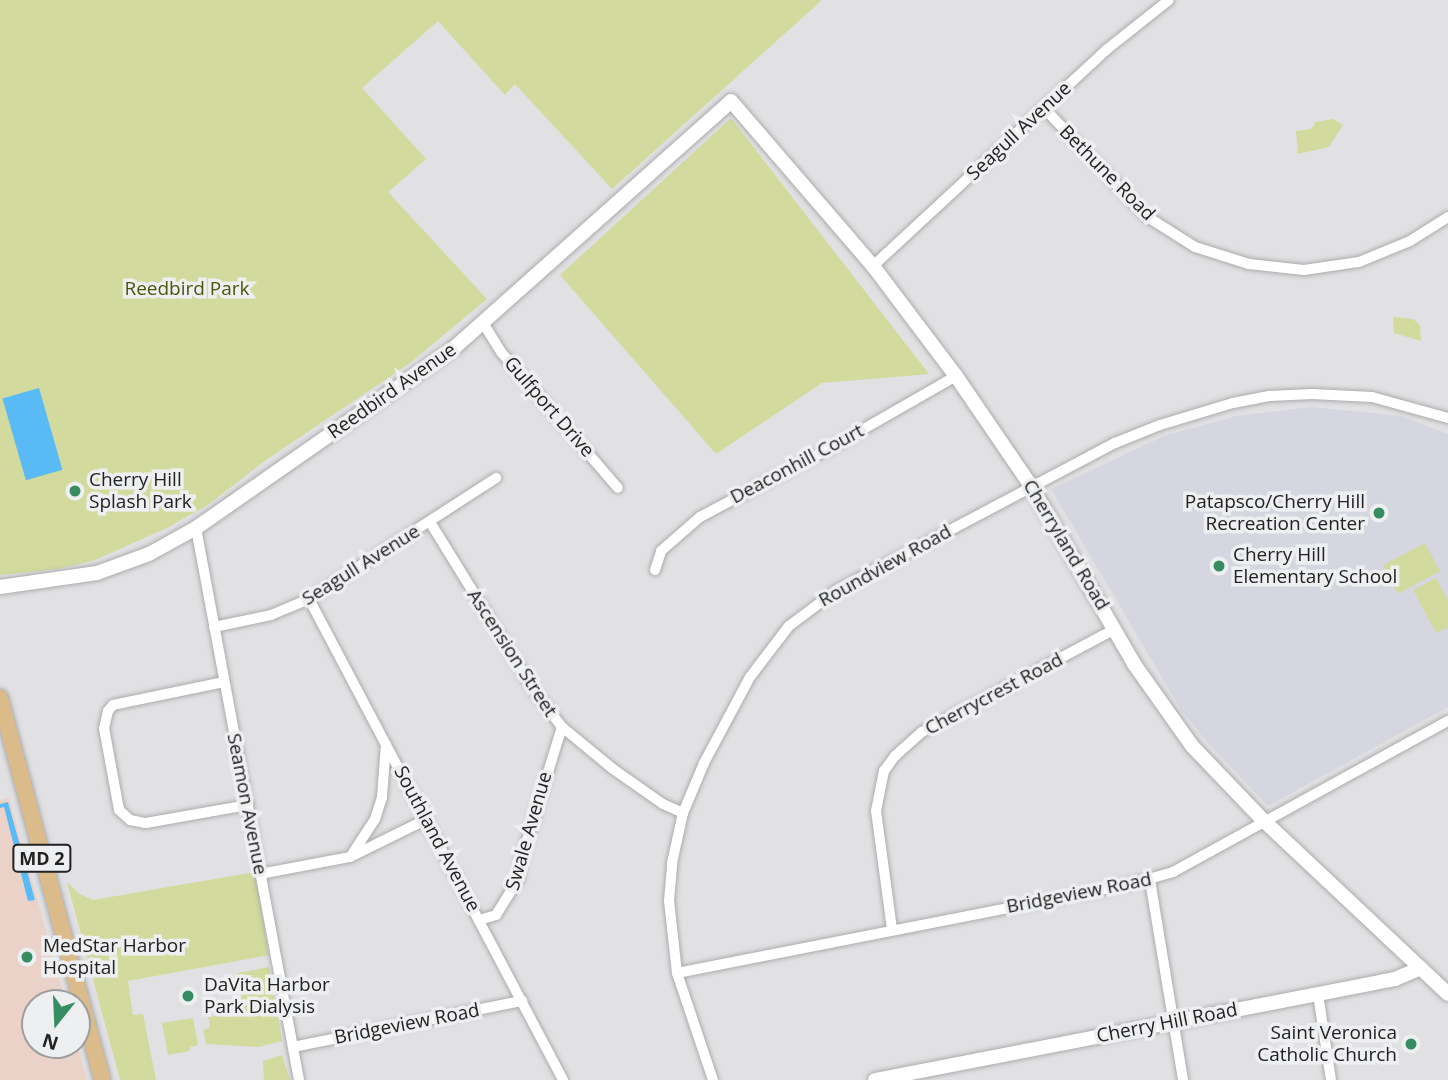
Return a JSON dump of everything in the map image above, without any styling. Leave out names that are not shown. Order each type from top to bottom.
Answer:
[{"type":"main road","name":"MD 2","points":[[0,698],[102,1080]]},
{"type":"street","name":"Seagull Avenue","points":[[873,266],[1137,23],[1169,0]]},
{"type":"street","name":"Cherryland Road","points":[[731,101],[873,266],[956,376],[1031,486],[1153,694],[1185,737],[1265,822],[1421,968]]},
{"type":"street","name":"Reedbird Avenue","points":[[0,587],[97,573],[149,554],[196,528],[420,374],[483,323],[731,101]]},
{"type":"street","name":"Bethune Road","points":[[1044,108],[1146,216],[1195,247],[1249,264],[1304,270],[1359,262],[1410,241],[1448,216]]},
{"type":"street","name":"Gulfport Drive","points":[[483,323],[501,352],[618,488]]},
{"type":"street","name":"Deaconhill Court","points":[[655,570],[661,551],[669,541],[699,517],[834,446],[956,376]]},
{"type":"street","name":"Roundview Road","points":[[713,1080],[677,973],[668,901],[672,863],[683,813],[704,763],[750,677],[789,626],[837,590],[1115,443],[1160,425],[1233,403],[1270,396],[1312,394],[1372,397],[1448,418]]},
{"type":"street","name":"Seagull Avenue","points":[[214,627],[271,615],[309,599],[496,478]]},
{"type":"street","name":"Ascension Street","points":[[430,522],[533,689],[562,727],[613,769],[663,804],[683,813]]},
{"type":"street","name":"Seamon Avenue","points":[[196,528],[299,1080]]},
{"type":"street","name":"Southland Avenue","points":[[309,599],[564,1080]]},
{"type":"street","name":"Cherrycrest Road","points":[[891,929],[877,830],[878,793],[884,771],[907,742],[922,732],[1115,629]]},
{"type":"street","points":[[224,682],[120,702],[108,711],[104,729],[119,810],[130,820],[146,823],[247,805]]},
{"type":"street","name":"Bridgeview Road","points":[[677,973],[1150,880],[1193,863],[1448,721]]},
{"type":"street","name":"Swale Avenue","points":[[479,920],[495,915],[519,878],[521,860],[562,727]]},
{"type":"street","points":[[350,857],[375,819],[382,797],[386,741]]},
{"type":"street","points":[[260,874],[350,857],[426,820]]},
{"type":"street","points":[[1150,880],[1183,1080]]},
{"type":"street","points":[[1421,968],[1448,994]]},
{"type":"street","name":"Cherry Hill Road","points":[[876,1080],[904,1077],[1395,979],[1421,968]]},
{"type":"street","points":[[1318,994],[1331,1080]]},
{"type":"street","name":"Bridgeview Road","points":[[293,1047],[522,1001]]},
{"type":"shaded area","name":"Cherry Hill Elementary School","points":[[1311,407],[1401,416],[1448,434],[1448,707],[1268,806],[1208,743],[1181,710],[1051,489],[1164,436],[1236,416]]},
{"type":"shaded area","name":"MedStar Harbor Hospital","points":[[9,798],[62,989],[21,989],[21,1059],[81,1059],[87,1080],[0,1080],[0,800]]},
{"type":"green space","name":"Reedbird Park","points":[[0,0],[822,0],[612,189],[515,84],[505,95],[438,21],[362,88],[426,159],[388,192],[487,299],[410,363],[266,460],[209,504],[167,528],[95,560],[58,569],[0,575]]},
{"type":"green space","points":[[731,118],[929,374],[822,383],[716,454],[560,275]]},
{"type":"green space","points":[[1333,119],[1343,125],[1329,147],[1298,154],[1296,131],[1311,129],[1316,122]]},
{"type":"green space","points":[[1393,317],[1413,319],[1420,325],[1421,341],[1394,333]]},
{"type":"green space","points":[[1425,543],[1440,571],[1398,594],[1383,566]]},
{"type":"green space","points":[[1436,578],[1448,600],[1448,627],[1436,633],[1413,590]]},
{"type":"green space","points":[[255,872],[269,955],[128,981],[133,1015],[143,1014],[156,1080],[120,1080],[67,882],[79,894],[93,900]]},
{"type":"green space","points":[[269,967],[282,1041],[258,1047],[206,1044],[203,1030],[210,1028],[208,1017],[232,1014],[231,1005],[243,1003],[240,991],[232,992],[230,981],[238,973]]},
{"type":"green space","points":[[193,1018],[198,1045],[190,1047],[190,1051],[168,1055],[162,1023]]},
{"type":"green space","points":[[282,1055],[290,1080],[264,1080],[263,1061]]},
{"type":"water","points":[[39,388],[62,470],[26,480],[2,398]]},
{"type":"water","points":[[8,802],[35,900],[28,901],[4,807],[0,808],[0,804]]},
{"type":"place","name":"Cherry Hill Splash Park","points":[[75,491]]},
{"type":"place","name":"Patapsco/Cherry Hill Recreation Center","points":[[1379,513]]},
{"type":"place","name":"Cherry Hill Elementary School","points":[[1219,566]]},
{"type":"place","name":"MedStar Harbor Hospital","points":[[27,957]]},
{"type":"place","name":"DaVita Harbor Park Dialysis","points":[[188,996]]},
{"type":"place","name":"Saint Veronica Catholic Church","points":[[1411,1044]]}]
